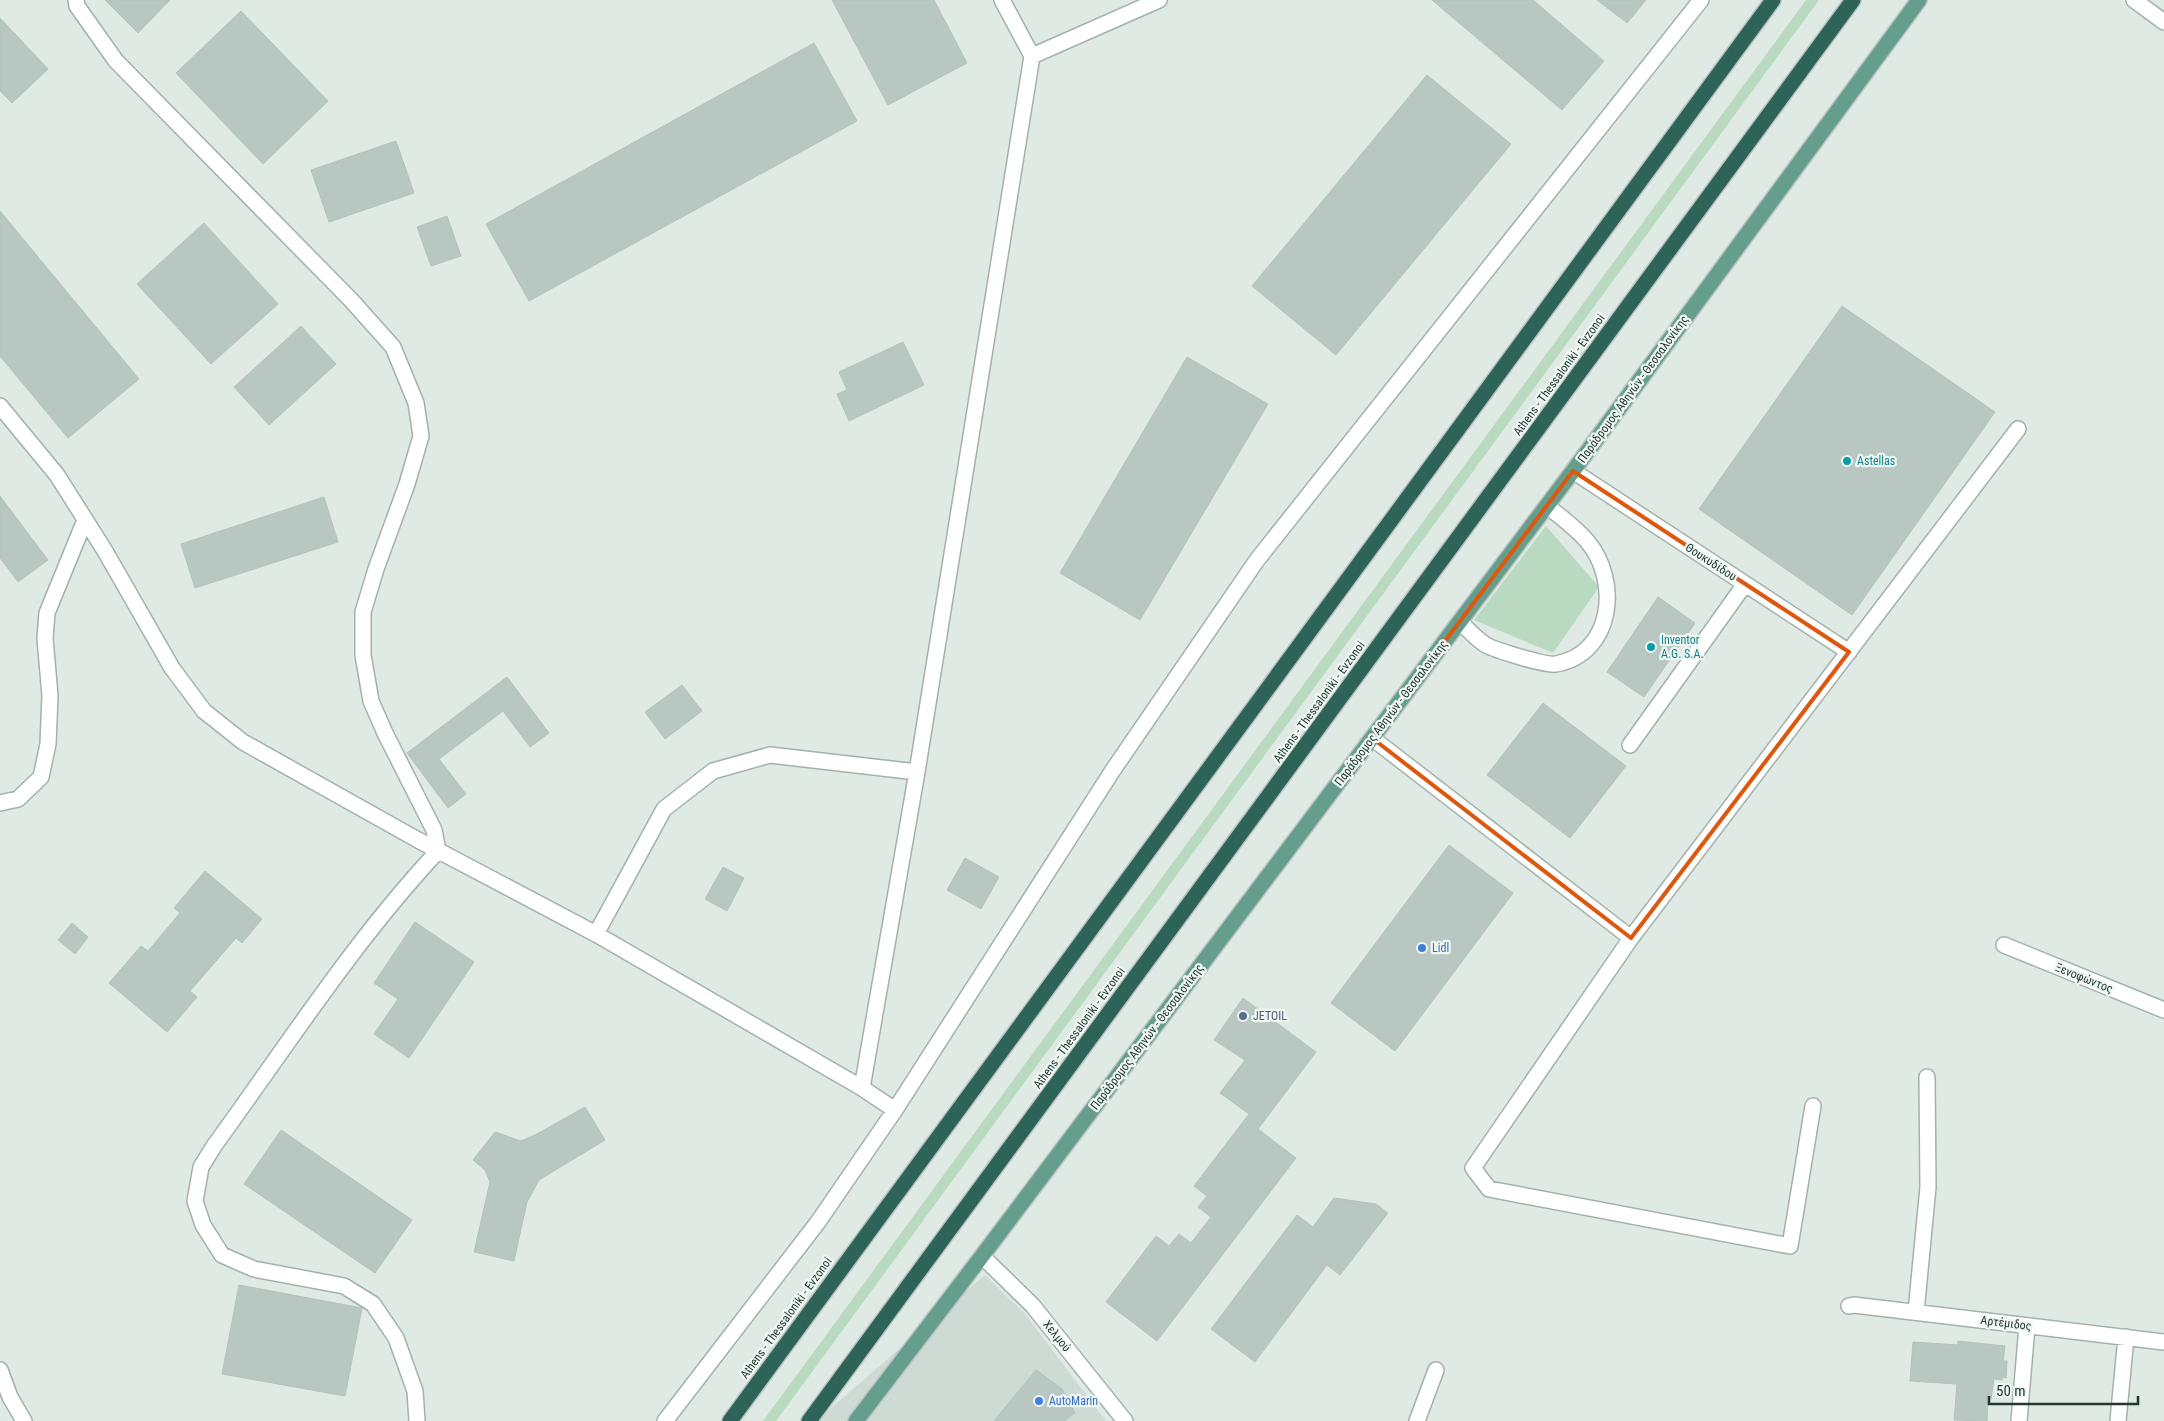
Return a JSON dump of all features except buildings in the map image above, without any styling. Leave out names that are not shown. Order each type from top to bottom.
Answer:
[{"type":"highway","name":"Athens - Thessaloniki - Evzonoi","points":[[730,1421],[1773,0]]},
{"type":"highway","name":"Athens - Thessaloniki - Evzonoi","points":[[810,1421],[1853,0]]},
{"type":"main road","name":"Παράδρομος Αθηνών - Θεσσαλονίκης","points":[[856,1421],[1547,506],[1919,0]]},
{"type":"street","points":[[76,0],[77,6],[116,61],[351,300],[393,347],[416,403],[421,436],[407,484],[376,569],[363,612],[364,655],[370,701],[434,830],[438,851]]},
{"type":"street","points":[[862,1088],[917,772],[1032,56],[1002,0]]},
{"type":"street","points":[[1032,56],[1159,0]]},
{"type":"street","points":[[664,1421],[818,1222],[895,1110],[1114,770],[1257,560],[1701,0]]},
{"type":"street","points":[[2134,0],[2164,22]]},
{"type":"street","points":[[0,406],[57,475],[172,668],[204,711],[243,742],[438,851],[596,934],[862,1088],[895,1110]]},
{"type":"street","points":[[1813,1106],[1790,1246],[1489,1189],[1472,1168],[1631,938],[2018,429]]},
{"type":"street","name":"Θουκυδίδου","points":[[1573,471],[1849,652]]},
{"type":"street","points":[[1460,622],[1486,645],[1523,658],[1554,665],[1579,656],[1595,641],[1606,617],[1609,589],[1601,565],[1588,542],[1547,506]]},
{"type":"street","points":[[0,803],[18,799],[41,776],[48,744],[50,696],[45,638],[47,613],[85,520]]},
{"type":"street","points":[[1630,746],[1745,584]]},
{"type":"street","points":[[1372,738],[1631,938]]},
{"type":"street","points":[[596,934],[664,808],[713,771],[770,755],[917,772]]},
{"type":"street","points":[[417,1421],[415,1391],[396,1338],[373,1304],[344,1286],[254,1268],[222,1255],[203,1225],[195,1201],[201,1168],[214,1146],[341,966],[402,890],[438,851]]},
{"type":"street","name":"Ξενοφώντος","points":[[2004,945],[2164,1010]]},
{"type":"street","points":[[1916,1312],[1928,1187],[1927,1077]]},
{"type":"street","name":"Χελμού","points":[[982,1256],[1033,1306],[1125,1421]]},
{"type":"street","name":"Αρτέμιδος","points":[[1849,1306],[1916,1312],[2164,1342]]},
{"type":"street","points":[[2019,1421],[2027,1326]]},
{"type":"street","points":[[2118,1421],[2126,1337]]},
{"type":"street","points":[[0,1370],[10,1397],[24,1421]]},
{"type":"street","points":[[1416,1421],[1436,1370]]},
{"type":"highlighted area","points":[[1573,471],[1849,652],[1631,938],[1372,738]]},
{"type":"shaded area","points":[[985,1275],[1025,1314],[1106,1421],[816,1421]]},
{"type":"green space","points":[[1806,0],[1819,0],[776,1421],[763,1421]]},
{"type":"green space","points":[[1546,526],[1599,587],[1553,653],[1474,620]]},
{"type":"place","name":"Astellas","points":[[1847,461]]},
{"type":"place","name":"Inventor A.G. S.A.","points":[[1651,647]]},
{"type":"place","name":"Lidl","points":[[1422,948]]},
{"type":"place","name":"JETOIL","points":[[1243,1016]]},
{"type":"place","name":"AutoMarin","points":[[1039,1401]]}]
